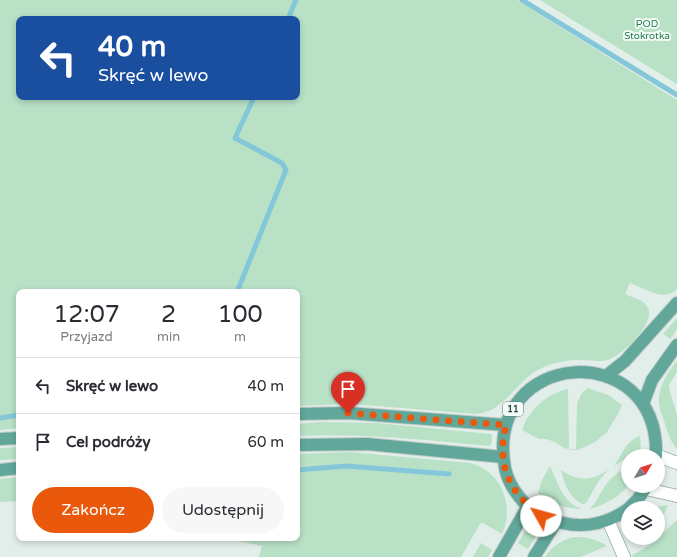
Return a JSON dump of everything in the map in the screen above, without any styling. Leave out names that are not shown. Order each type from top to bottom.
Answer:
[{"type":"main road","points":[[606,376],[625,361],[677,303]]},
{"type":"main road","points":[[643,404],[652,380],[677,345]]},
{"type":"main road","name":"11","points":[[621,514],[596,524],[582,526],[569,525],[541,516],[528,506],[518,496],[511,484],[503,457],[502,447],[506,425],[511,412],[530,390],[542,381],[555,375],[584,371],[606,376],[626,387],[643,404],[655,431],[657,449]]},
{"type":"main road","name":"11","points":[[300,414],[348,413],[506,425]]},
{"type":"main road","points":[[0,439],[16,438]]},
{"type":"main road","points":[[300,445],[333,443],[367,444],[503,457]]},
{"type":"main road","points":[[0,470],[16,468]]},
{"type":"main road","name":"11","points":[[636,501],[642,493]]},
{"type":"main road","points":[[499,557],[528,506]]},
{"type":"main road","points":[[534,557],[556,522]]},
{"type":"street","points":[[665,459],[677,463]]},
{"type":"street","points":[[665,493],[677,496]]},
{"type":"street","points":[[608,520],[624,557]]},
{"type":"green space","points":[[0,0],[517,0],[677,100],[677,289],[667,295],[661,295],[630,283],[625,294],[646,305],[649,314],[647,322],[636,338],[628,346],[608,360],[565,361],[547,366],[528,376],[508,397],[494,408],[486,412],[476,414],[346,404],[300,406],[300,289],[16,289],[16,428],[0,430]]},
{"type":"green space","name":"POD Stokrotka","points":[[540,0],[677,0],[677,84]]},
{"type":"green space","points":[[677,318],[677,330],[670,339],[663,334]]},
{"type":"green space","points":[[677,361],[677,372],[669,385],[677,415],[677,449],[668,434],[660,411],[659,395],[663,383]]},
{"type":"green space","points":[[588,388],[608,395],[622,405],[607,432],[595,442],[578,450],[573,450],[564,448],[555,442],[546,439],[539,439],[522,430],[529,415],[534,409],[546,399],[560,391],[568,389],[569,449],[576,449],[577,404],[581,394]]},
{"type":"green space","points":[[319,422],[376,423],[491,434],[492,436],[491,445],[489,446],[369,436],[300,436],[300,424]]},
{"type":"green space","points":[[640,436],[641,449],[624,449],[631,441]]},
{"type":"green space","points":[[16,447],[16,459],[0,460],[0,448]]},
{"type":"green space","points":[[349,452],[470,463],[481,467],[490,473],[497,481],[506,501],[506,523],[502,534],[483,523],[480,524],[461,557],[259,557],[262,546],[238,541],[300,541],[300,454]]},
{"type":"green space","points":[[621,454],[621,462],[614,466]]},
{"type":"green space","points":[[550,466],[566,498],[571,503],[583,509],[559,505],[538,493],[542,480]]},
{"type":"green space","points":[[561,470],[567,474],[584,479],[596,477],[608,470],[598,482],[586,503],[582,504],[570,494]]},
{"type":"green space","points":[[621,471],[621,493],[600,506],[589,509],[595,503],[604,487]]},
{"type":"green space","points":[[16,477],[16,501],[0,502],[0,479]]},
{"type":"green space","points":[[677,520],[677,557],[633,557],[632,555],[649,545],[665,545],[665,531]]},
{"type":"green space","points":[[530,523],[539,527],[540,529],[528,549],[518,543]]},
{"type":"green space","points":[[574,537],[592,539],[607,546],[580,557],[545,557],[558,544]]},
{"type":"green space","points":[[481,543],[492,550],[488,557],[473,557]]},
{"type":"waterway","points":[[289,16],[296,0]]},
{"type":"waterway","points":[[522,0],[677,95]]},
{"type":"waterway","points":[[238,289],[286,170],[282,163],[235,138],[253,100]]},
{"type":"waterway","points":[[0,418],[16,415]]},
{"type":"waterway","points":[[300,470],[346,466],[449,474]]},
{"type":"route","points":[[348,413],[506,425],[502,447],[506,471],[511,484],[518,496],[541,516]]}]
